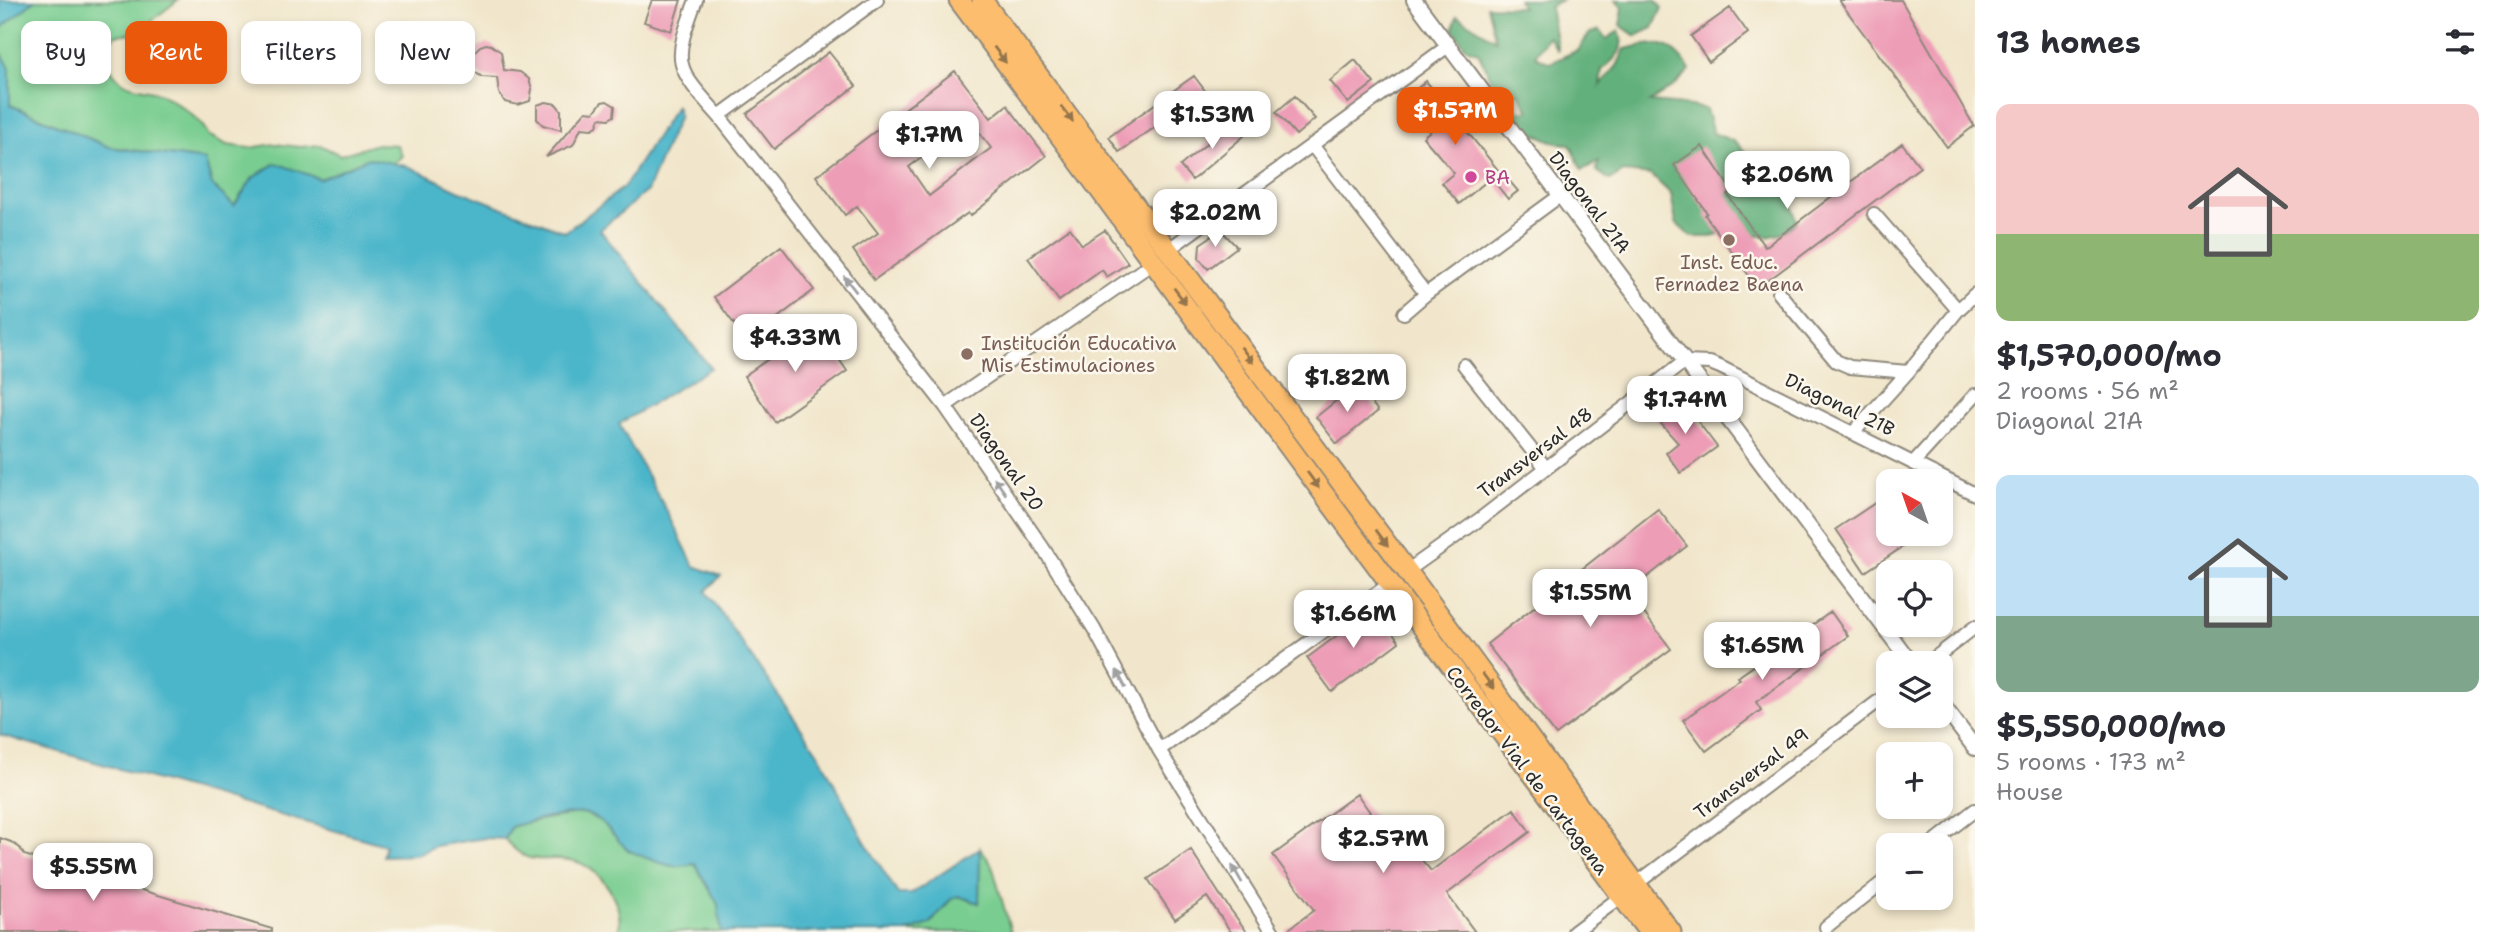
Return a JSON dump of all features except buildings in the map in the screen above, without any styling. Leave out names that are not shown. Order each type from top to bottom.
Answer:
[{"type":"main road","name":"Corredor Vial de Cartagena","points":[[959,0],[1407,571],[1629,890],[1648,932]]},
{"type":"main road","name":"Corredor Vial de Cartagena","points":[[982,0],[1388,585],[1629,890],[1671,932]]},
{"type":"street","name":"Diagonal 20","points":[[696,0],[681,40],[680,61],[689,82],[719,116],[945,406],[1043,548],[1094,629],[1159,750],[1273,932]]},
{"type":"street","points":[[719,116],[877,0]]},
{"type":"street","name":"Diagonal 21A","points":[[1414,0],[1902,651]]},
{"type":"street","points":[[945,406],[1161,255],[1448,46]]},
{"type":"street","points":[[1312,145],[1426,294]]},
{"type":"street","points":[[1404,313],[1561,195]]},
{"type":"street","points":[[1874,214],[1958,310]]},
{"type":"street","name":"Diagonal 21B","points":[[1779,293],[1836,361],[1850,367],[1908,372]]},
{"type":"street","points":[[1853,433],[1908,372],[1958,310],[1975,294]]},
{"type":"street","name":"Diagonal 21B","points":[[1684,362],[1710,363],[1720,367],[1975,494]]},
{"type":"street","name":"Transversal 48","points":[[1407,571],[1684,362]]},
{"type":"street","points":[[1464,365],[1546,468]]},
{"type":"street","points":[[1914,462],[1975,395]]},
{"type":"street","points":[[1159,750],[1388,585]]},
{"type":"street","points":[[1944,651],[1975,627]]},
{"type":"street","name":"Transversal 49","points":[[1574,932],[1876,703]]},
{"type":"street","points":[[1953,719],[1975,748]]},
{"type":"street","points":[[1945,833],[1975,810]]},
{"type":"street","points":[[1826,927],[1876,887]]},
{"type":"green space","points":[[35,0],[178,0],[151,21],[125,21],[125,34],[116,35],[111,40],[111,21],[21,21],[21,84],[111,84],[111,68],[117,78],[125,84],[168,98],[192,115],[208,135],[227,145],[249,148],[275,144],[300,147],[320,145],[340,155],[377,144],[397,145],[402,156],[393,164],[369,158],[320,179],[275,163],[253,178],[234,206],[212,185],[205,160],[109,147],[10,105],[10,68],[0,51],[0,29]]},
{"type":"green space","points":[[1518,0],[1562,0],[1550,7],[1558,51],[1548,36],[1535,56],[1550,63],[1578,50],[1590,33],[1600,30],[1606,39],[1619,31],[1621,48],[1602,70],[1600,86],[1617,66],[1625,49],[1655,44],[1670,48],[1690,70],[1674,86],[1650,102],[1706,109],[1713,133],[1736,142],[1753,160],[1747,177],[1769,164],[1790,195],[1797,222],[1783,233],[1768,237],[1731,232],[1711,237],[1691,237],[1676,223],[1671,194],[1651,175],[1624,172],[1610,180],[1596,170],[1599,161],[1582,170],[1570,144],[1556,143],[1520,131],[1512,122],[1515,111],[1529,111],[1519,93],[1503,95],[1492,81],[1478,52],[1466,48],[1453,29],[1457,16],[1496,40],[1487,6],[1522,7]]},
{"type":"green space","points":[[1615,0],[1655,0],[1662,8],[1653,28],[1636,36],[1620,25],[1623,8]]},
{"type":"green space","points":[[574,813],[586,814],[601,821],[629,851],[672,866],[695,864],[718,904],[721,932],[618,932],[620,918],[617,905],[610,890],[595,872],[575,861],[528,857],[513,848],[505,839],[511,827]]},
{"type":"green space","points":[[980,848],[992,865],[1011,932],[905,932],[930,924],[950,900],[958,896],[979,903]]},
{"type":"water","points":[[0,0],[35,0],[0,29]]},
{"type":"water","points":[[0,51],[10,68],[10,105],[109,147],[205,160],[212,185],[234,206],[253,178],[276,163],[320,179],[369,158],[410,167],[458,190],[565,232],[624,187],[676,106],[679,116],[647,191],[600,230],[711,368],[619,424],[694,566],[721,576],[706,591],[820,756],[864,840],[898,894],[911,894],[980,848],[979,903],[958,896],[950,900],[930,924],[905,932],[721,932],[718,904],[695,864],[673,866],[636,854],[627,849],[593,816],[586,814],[560,815],[511,827],[505,839],[485,838],[435,846],[416,855],[383,856],[385,845],[0,735]]},
{"type":"place","name":"BA","points":[[1471,177]]},
{"type":"place","name":"Inst. Educ. Fernadez Baena","points":[[1729,240]]},
{"type":"place","name":"Institución Educativa Mis Estimulaciones","points":[[967,354]]}]
